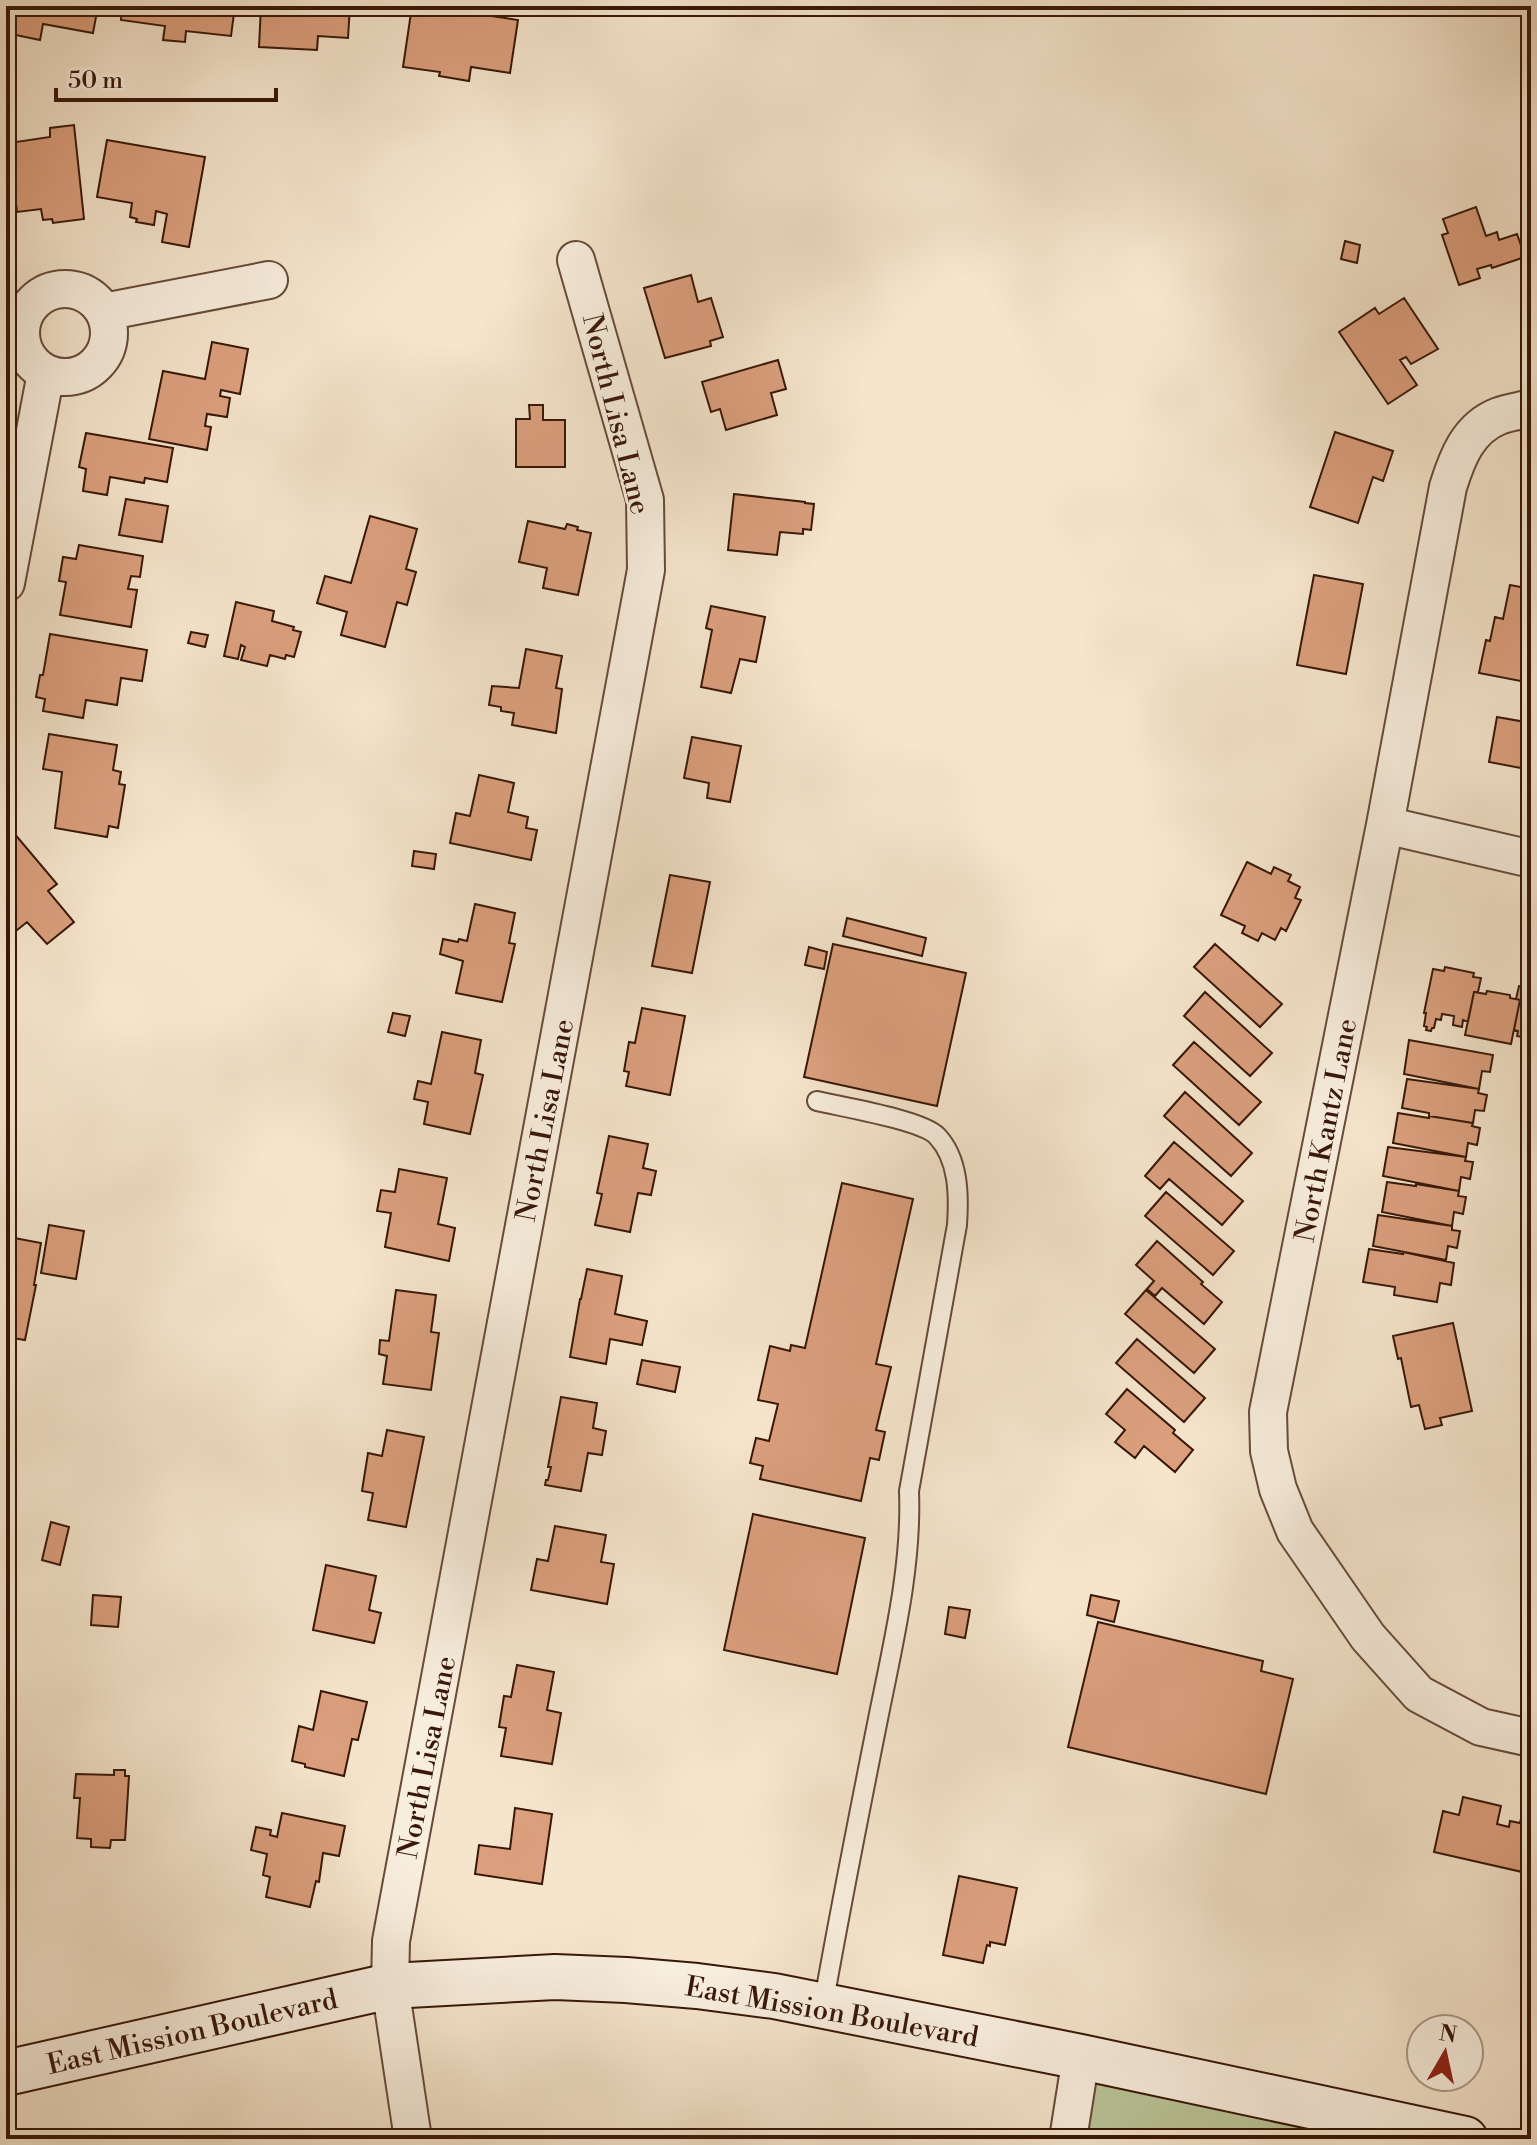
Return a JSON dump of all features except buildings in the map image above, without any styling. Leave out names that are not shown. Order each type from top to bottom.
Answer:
[{"type":"main road","name":"East Mission Boulevard","points":[[6,2073],[390,1986],[555,1977],[626,1980],[774,1996],[1081,2057],[1465,2139]]},
{"type":"street","name":"North Lisa Lane","points":[[413,2139],[390,1986],[391,1941],[646,570],[645,500],[576,260]]},
{"type":"street","points":[[104,312],[269,280]]},
{"type":"street","points":[[57,289],[84,293],[96,300],[109,325],[110,339],[106,352],[87,372],[74,377],[46,373],[35,366],[21,341],[25,314],[44,294],[57,289]]},
{"type":"street","points":[[6,583],[46,373]]},
{"type":"street","name":"North Kantz Lane","points":[[1531,408],[1498,416],[1474,431],[1458,457],[1448,487],[1385,825],[1268,1412],[1269,1451],[1278,1489],[1295,1531],[1368,1637],[1419,1694],[1481,1727],[1531,1738]]},
{"type":"street","points":[[1385,825],[1531,859]]},
{"type":"street","points":[[1068,2139],[1081,2057]]},
{"type":"lane","points":[[817,1101],[922,1125],[937,1136],[945,1150],[959,1190],[957,1225],[909,1491],[908,1547],[896,1627],[823,2006]]},
{"type":"green space","points":[[1081,2057],[1406,2139],[1068,2139]]}]
